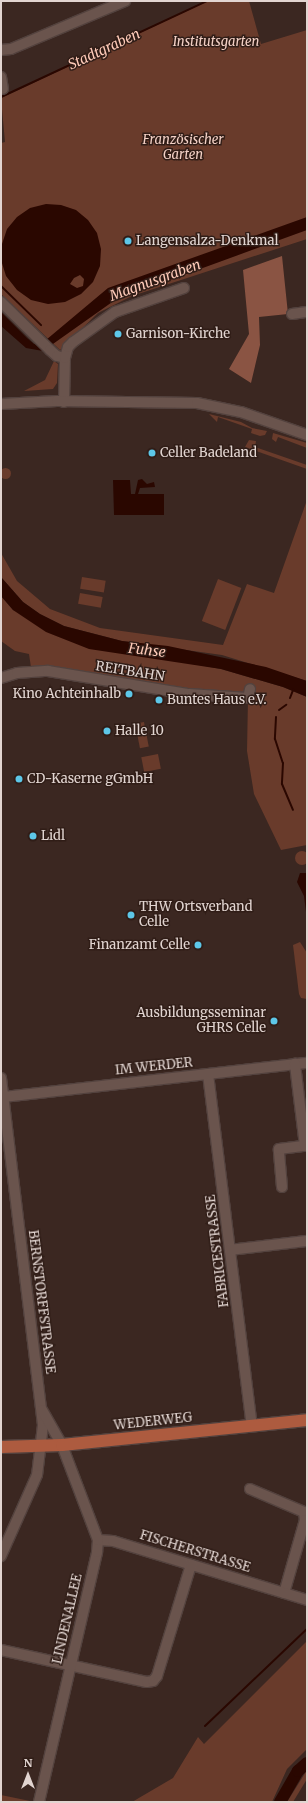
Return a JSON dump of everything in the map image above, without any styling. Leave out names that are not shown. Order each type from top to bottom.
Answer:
[{"type":"main road","name":"WEDERWEG","points":[[1,1447],[41,1447],[307,1420]]},
{"type":"street","points":[[1,50],[11,49],[125,1]]},
{"type":"street","points":[[1,77],[3,89]]},
{"type":"street","points":[[64,402],[66,354],[73,342],[116,312],[184,288]]},
{"type":"street","points":[[1,302],[57,356],[66,354]]},
{"type":"street","points":[[292,314],[307,312]]},
{"type":"street","points":[[1,404],[64,402],[197,403],[217,407],[307,435]]},
{"type":"street","name":"REITBAHN","points":[[1,678],[17,673],[48,671],[189,694],[248,698],[250,689]]},
{"type":"street","name":"IM WERDER","points":[[3,1097],[307,1063]]},
{"type":"street","points":[[282,1187],[279,1149],[306,1146],[295,1064]]},
{"type":"street","name":"FABRICESTRASSE","points":[[208,1074],[252,1426]]},
{"type":"street","name":"BERNSTORFFSTRASSE","points":[[1,1078],[42,1410],[41,1447],[37,1475],[1,1556]]},
{"type":"street","points":[[230,1250],[307,1241]]},
{"type":"street","name":"BERNSTORFFSTRASSE","points":[[42,1410],[62,1445]]},
{"type":"street","name":"LINDENALLEE","points":[[39,1802],[97,1552],[98,1540],[62,1445]]},
{"type":"street","points":[[250,1489],[304,1512],[305,1520],[284,1593]]},
{"type":"street","name":"FISCHERSTRASSE","points":[[98,1540],[113,1541],[307,1600]]},
{"type":"street","points":[[1,1650],[147,1682],[153,1681],[157,1676],[191,1565]]},
{"type":"green space","name":"Französischer Garten","points":[[208,1],[249,1],[261,44],[307,30],[307,239],[132,296],[98,313],[60,350],[1,294],[1,143],[5,142],[1,98]]},
{"type":"green space","points":[[54,361],[58,364],[57,383],[53,389],[24,391],[45,380]]},
{"type":"green space","points":[[209,414],[241,422],[252,428],[267,431],[265,435],[260,436],[251,433],[252,429],[218,417],[217,422]]},
{"type":"green space","points":[[273,433],[307,443],[307,448],[278,437],[276,442],[272,439]]},
{"type":"green space","points":[[249,440],[256,441],[255,447],[307,465],[307,469],[245,447]]},
{"type":"green space","points":[[5,467],[9,469],[11,473],[9,477],[5,479],[1,477],[-1,473],[1,469]]},
{"type":"green space","points":[[307,500],[307,681],[222,655],[122,641],[64,626],[40,614],[23,602],[1,577],[1,553],[17,581],[50,609],[100,628],[223,645],[247,584],[274,593]]},
{"type":"green space","points":[[82,577],[106,581],[104,593],[80,589]]},
{"type":"green space","points":[[218,579],[241,588],[225,630],[202,621]]},
{"type":"green space","points":[[80,593],[103,597],[101,608],[78,604]]},
{"type":"green space","points":[[1,596],[13,610],[156,657],[221,669],[283,687],[307,697],[307,845],[281,850],[254,794],[247,751],[248,698],[32,674],[29,654],[15,651],[1,641]]},
{"type":"green space","points":[[144,722],[149,747],[140,748],[135,724]]},
{"type":"green space","points":[[158,754],[161,769],[144,772],[141,757]]},
{"type":"green space","points":[[302,851],[307,853],[309,858],[307,863],[302,865],[297,863],[295,858],[297,853]]},
{"type":"green space","points":[[300,942],[307,953],[307,999],[301,998],[299,994],[293,945]]},
{"type":"green space","points":[[307,1641],[307,1749],[287,1769],[272,1802],[132,1802],[173,1778],[198,1737],[204,1744]]},
{"type":"green space","points":[[307,1770],[307,1779],[293,1802],[287,1802]]},
{"type":"green space","points":[[1,1795],[30,1801],[1,1802]]},
{"type":"shaded area","points":[[282,256],[288,314],[259,317],[260,345],[251,383],[229,369],[249,334],[243,270]]},
{"type":"water","points":[[46,204],[61,205],[76,210],[88,220],[97,233],[101,249],[100,266],[93,282],[81,294],[65,302],[48,304],[31,300],[17,290],[6,276],[1,260],[2,244],[7,229],[17,217],[30,208]],"holes":[[[80,275],[84,279],[83,286],[77,288],[70,284],[74,278]]]},
{"type":"water","name":"Magnusgraben","points":[[307,217],[307,230],[115,300],[43,351],[26,348],[1,326],[1,312],[34,344],[40,345],[108,288]]},
{"type":"water","points":[[142,479],[147,484],[154,482],[155,487],[140,488],[138,494],[164,494],[164,515],[114,515],[113,480],[130,480],[131,494],[135,494],[138,480]]},
{"type":"water","points":[[1,577],[23,602],[40,614],[64,626],[122,641],[168,646],[266,667],[307,681],[307,697],[283,687],[221,669],[89,649],[46,632],[13,610],[1,596]]},
{"type":"water","points":[[300,873],[307,873],[307,920],[304,896],[297,882]]},
{"type":"waterway","name":"Stadtgraben","points":[[1,97],[207,1]]},
{"type":"waterway","points":[[1,286],[41,325]]},
{"type":"waterway","points":[[290,698],[293,690]]},
{"type":"waterway","points":[[279,710],[286,705]]},
{"type":"waterway","points":[[276,717],[275,739],[283,763],[282,784],[293,810]]},
{"type":"waterway","points":[[205,1726],[307,1629]]},
{"type":"waterway","name":"Fuhse","points":[[280,1802],[298,1771],[307,1763]]},
{"type":"place","name":"Langensalza-Denkmal","points":[[128,241]]},
{"type":"place","name":"Garnison-Kirche","points":[[118,334]]},
{"type":"place","name":"Celler Badeland","points":[[152,453]]},
{"type":"place","name":"Kino Achteinhalb","points":[[129,694]]},
{"type":"place","name":"Buntes Haus e.V.","points":[[159,700]]},
{"type":"place","name":"Halle 10","points":[[107,731]]},
{"type":"place","name":"CD-Kaserne gGmbH","points":[[19,779]]},
{"type":"place","name":"Lidl","points":[[33,836]]},
{"type":"place","name":"THW Ortsverband Celle","points":[[131,915]]},
{"type":"place","name":"Finanzamt Celle","points":[[198,945]]},
{"type":"place","name":"Ausbildungsseminar GHRS Celle","points":[[274,1021]]},
{"type":"park label","name":"Institutsgarten","points":[[216,42]]}]
